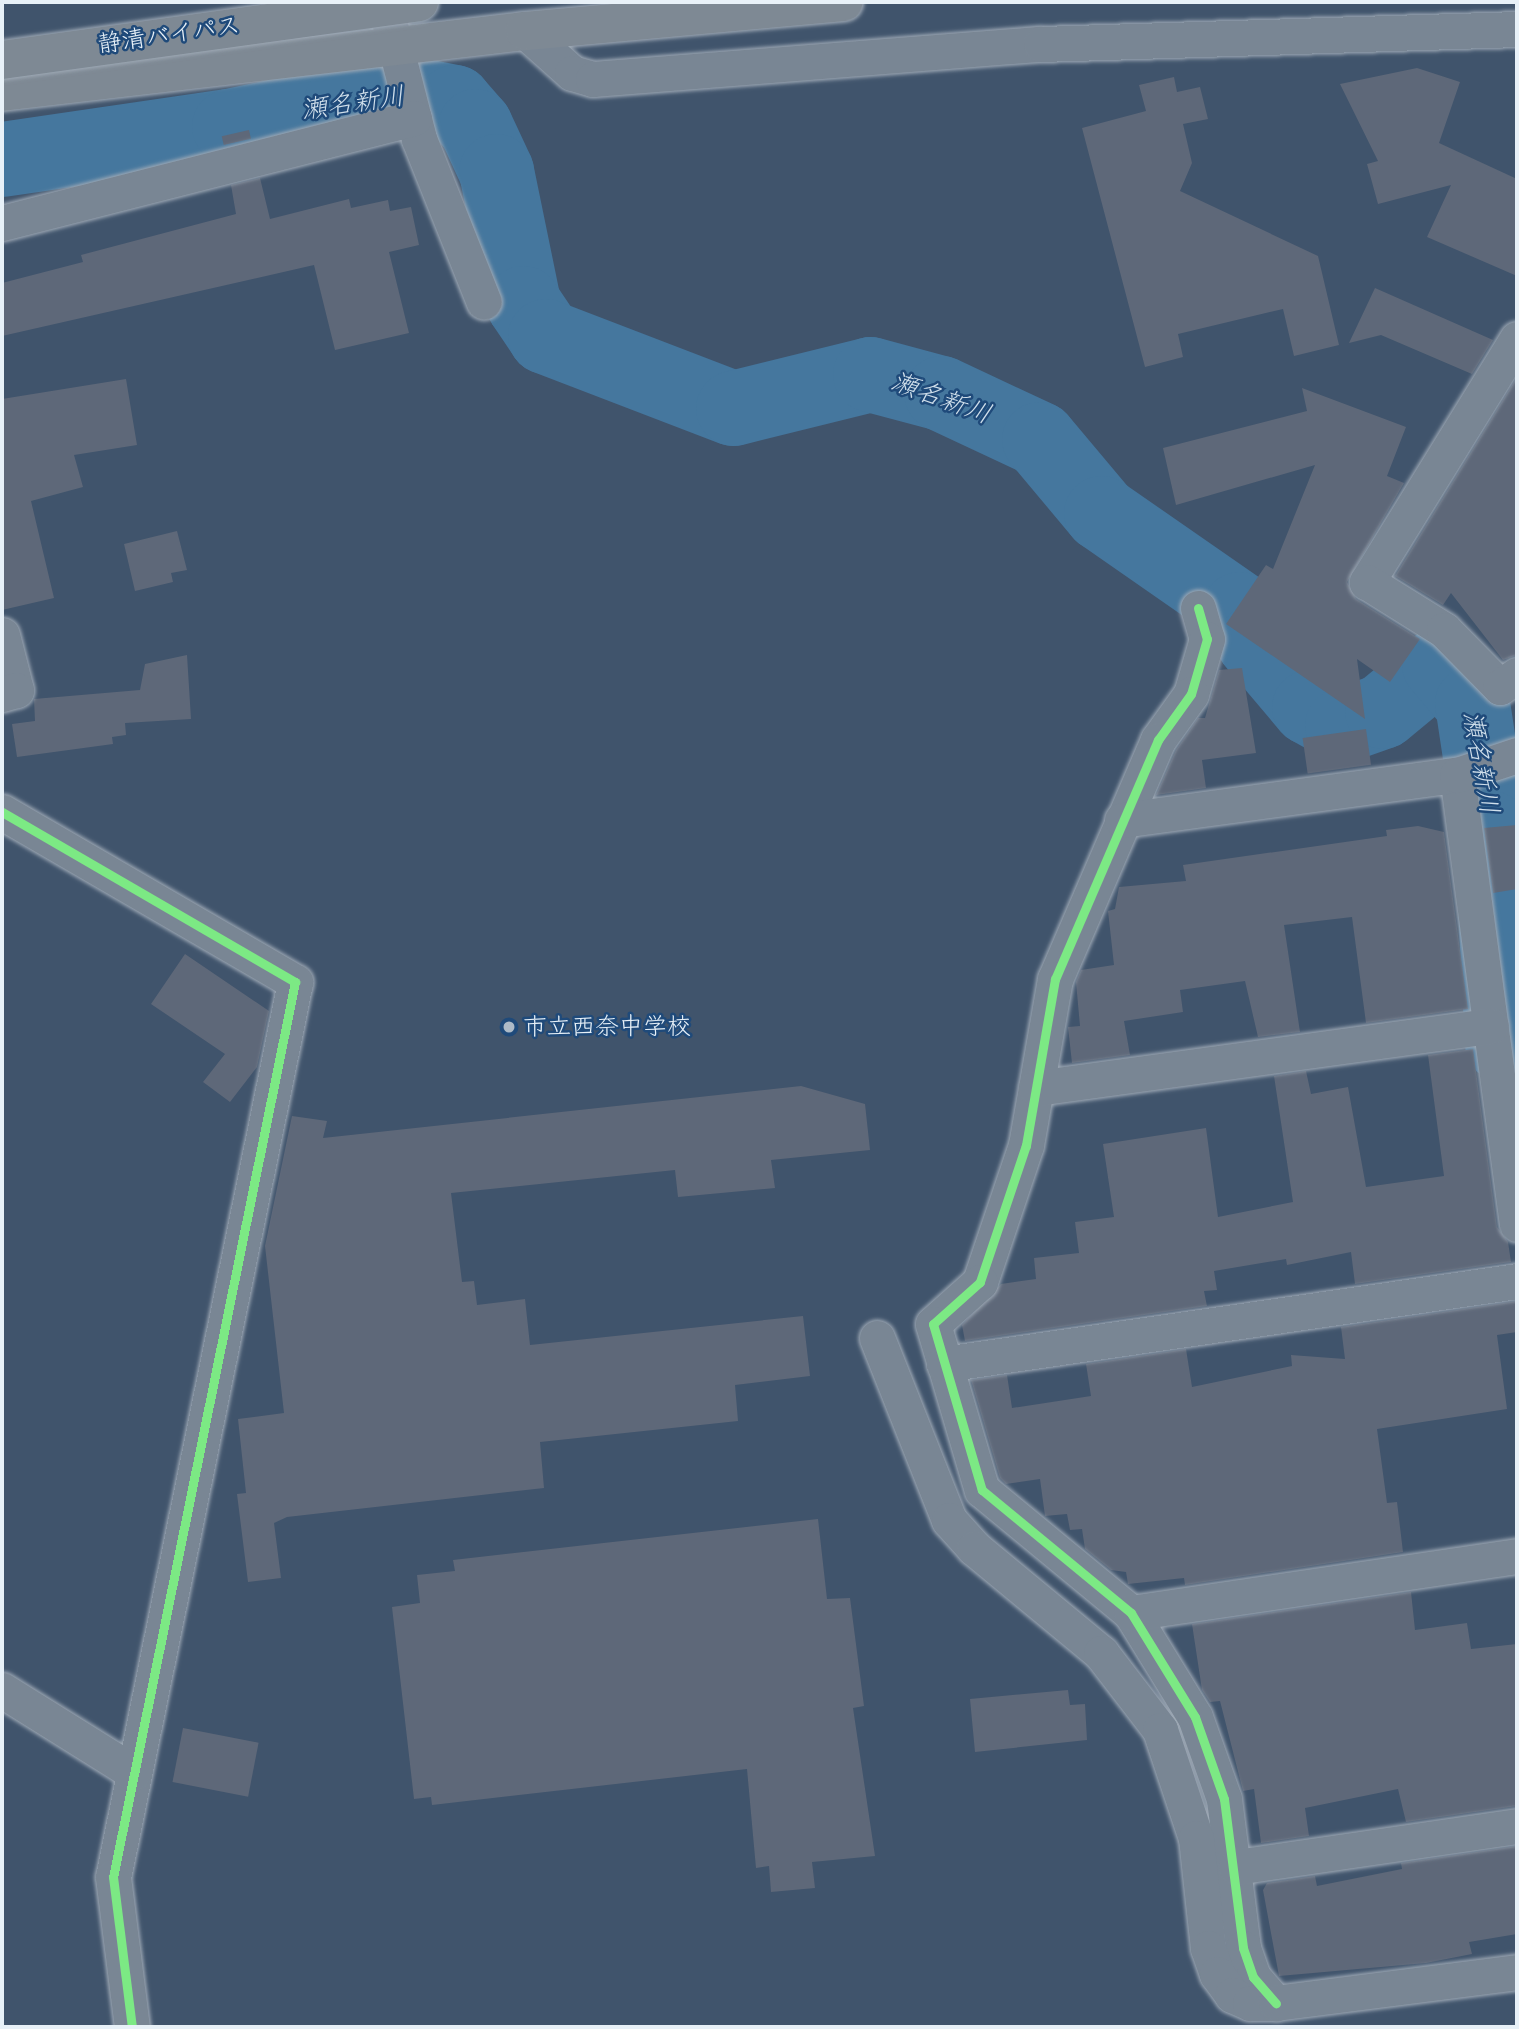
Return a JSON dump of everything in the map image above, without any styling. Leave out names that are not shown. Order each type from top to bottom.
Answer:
[{"type":"highway","name":"静清バイパス","points":[[2,60],[419,2]]},
{"type":"highway","points":[[2,92],[525,31],[844,2]]},
{"type":"street","points":[[382,2],[399,46],[414,118],[484,302]]},
{"type":"street","points":[[525,31],[572,74],[593,79],[1041,44],[1517,29]]},
{"type":"street","points":[[2,223],[414,118]]},
{"type":"street","points":[[1517,339],[1367,582],[1444,630],[1500,687],[1517,675]]},
{"type":"street","points":[[1198,608],[1207,639],[1191,694],[1158,740],[1055,979],[1026,1145],[981,1282],[933,1324],[982,1490],[1131,1613],[1195,1717],[1224,1799],[1236,1867],[1243,1948],[1263,2011]]},
{"type":"street","points":[[2,635],[16,690],[2,694]]},
{"type":"street","points":[[1122,820],[1457,775],[1517,755]]},
{"type":"street","points":[[1457,775],[1517,1224]]},
{"type":"street","points":[[2,812],[295,982],[113,1877],[132,2027]]},
{"type":"street","points":[[1036,1088],[1491,1026]]},
{"type":"street","points":[[944,1364],[1517,1281]]},
{"type":"street","points":[[877,1338],[948,1520],[974,1548],[1101,1653],[1160,1730],[1196,1838],[1217,1974],[1232,1995],[1263,2011],[1517,1972]]},
{"type":"street","points":[[1131,1613],[1517,1556]]},
{"type":"street","points":[[2,1690],[133,1772]]},
{"type":"street","points":[[1236,1867],[1517,1826]]},
{"type":"building","points":[[1417,68],[1460,82],[1439,143],[1517,179],[1517,276],[1427,237],[1451,185],[1378,204],[1367,164],[1378,161],[1340,84]]},
{"type":"building","points":[[1174,77],[1177,92],[1200,87],[1208,119],[1183,124],[1192,163],[1180,191],[1318,256],[1339,345],[1294,356],[1283,309],[1178,334],[1183,357],[1145,367],[1082,128],[1146,111],[1139,85]]},
{"type":"building","points":[[249,130],[251,139],[224,145],[222,136]]},
{"type":"building","points":[[260,178],[270,219],[349,199],[351,208],[388,200],[390,211],[411,207],[419,245],[389,252],[409,333],[335,350],[314,265],[2,336],[2,283],[83,262],[81,255],[236,214],[231,185]]},
{"type":"building","points":[[1375,288],[1493,340],[1472,374],[1381,335],[1349,343]]},
{"type":"building","points":[[1517,377],[1517,655],[1503,660],[1451,593],[1443,605],[1395,576]]},
{"type":"building","points":[[126,379],[137,445],[74,455],[83,487],[31,501],[54,598],[2,610],[2,399]]},
{"type":"building","points":[[1302,388],[1406,427],[1387,476],[1404,483],[1347,582],[1356,599],[1420,639],[1390,682],[1357,659],[1365,719],[1226,624],[1266,565],[1273,569],[1315,465],[1176,505],[1163,448],[1307,411]]},
{"type":"building","points":[[177,531],[187,570],[171,573],[173,582],[135,591],[124,544]]},
{"type":"building","points":[[187,655],[191,719],[125,723],[126,735],[112,737],[113,744],[17,757],[12,724],[35,721],[34,699],[140,690],[145,664]]},
{"type":"building","points":[[1242,668],[1256,753],[1202,760],[1206,788],[1156,795],[1176,750],[1198,718],[1205,718],[1219,670]]},
{"type":"building","points":[[1366,729],[1371,765],[1308,774],[1303,738]]},
{"type":"building","points":[[1517,825],[1517,889],[1493,893],[1484,828]]},
{"type":"building","points":[[1418,826],[1444,832],[1468,1009],[1366,1023],[1352,917],[1284,925],[1300,1032],[1258,1037],[1245,981],[1180,990],[1183,1012],[1124,1021],[1130,1055],[1072,1063],[1068,1027],[1080,1026],[1076,982],[1081,970],[1114,965],[1108,911],[1115,909],[1119,887],[1186,881],[1183,865],[1387,836],[1386,830]]},
{"type":"building","points":[[185,954],[269,1011],[257,1067],[230,1102],[203,1082],[225,1054],[151,1004]]},
{"type":"building","points":[[1473,1049],[1497,1227],[1508,1242],[1511,1262],[1355,1284],[1351,1252],[1287,1265],[1286,1259],[1214,1271],[1217,1290],[1204,1291],[1207,1306],[965,1341],[962,1325],[1001,1284],[1036,1279],[1034,1258],[1079,1253],[1075,1222],[1114,1217],[1103,1144],[1206,1128],[1218,1217],[1293,1202],[1274,1076],[1306,1071],[1311,1094],[1348,1087],[1366,1187],[1444,1176],[1428,1055]]},
{"type":"building","points":[[801,1086],[865,1104],[870,1150],[771,1160],[775,1188],[678,1197],[675,1170],[451,1193],[462,1282],[474,1281],[477,1305],[525,1299],[530,1345],[803,1316],[810,1376],[735,1385],[738,1421],[540,1442],[544,1488],[287,1517],[274,1523],[281,1578],[248,1582],[237,1494],[246,1493],[238,1419],[284,1413],[265,1246],[292,1116],[327,1121],[323,1138]]},
{"type":"building","points":[[1517,1301],[1517,1332],[1497,1335],[1507,1409],[1377,1429],[1387,1503],[1397,1502],[1403,1552],[1185,1585],[1184,1578],[1128,1584],[1126,1572],[1111,1570],[1085,1549],[1082,1529],[1070,1530],[1067,1514],[1045,1516],[1040,1479],[1006,1484],[1000,1478],[971,1380],[1007,1375],[1012,1408],[1091,1396],[1086,1364],[1186,1349],[1192,1387],[1292,1366],[1291,1355],[1345,1359],[1341,1327]]},
{"type":"building","points":[[818,1519],[827,1599],[850,1598],[864,1706],[853,1708],[875,1856],[812,1862],[815,1888],[771,1892],[769,1866],[756,1868],[747,1769],[432,1805],[431,1797],[414,1799],[392,1607],[420,1603],[417,1575],[455,1571],[453,1560]]},
{"type":"building","points":[[1411,1592],[1415,1630],[1467,1623],[1471,1649],[1517,1644],[1517,1806],[1406,1822],[1398,1789],[1305,1808],[1309,1836],[1261,1843],[1254,1789],[1243,1791],[1220,1701],[1210,1702],[1202,1690],[1192,1624]]},
{"type":"building","points":[[1068,1690],[1070,1705],[1085,1704],[1087,1740],[975,1752],[970,1699]]},
{"type":"building","points":[[183,1728],[259,1743],[248,1797],[173,1782]]},
{"type":"building","points":[[1517,1846],[1517,1934],[1469,1942],[1472,1954],[1426,1963],[1279,1976],[1263,1890],[1267,1883],[1315,1876],[1317,1886],[1402,1869],[1401,1863]]},
{"type":"waterway","name":"瀬名新川","points":[[2,159],[229,126],[341,102],[414,94],[454,102],[475,126],[496,171],[523,303],[545,336],[733,408],[870,374],[941,393],[1039,439],[1101,513],[1239,609],[1254,642],[1309,707],[1342,725],[1382,711],[1439,664],[1472,703],[1491,828],[1502,1044]]},
{"type":"cycle path","points":[[1198,608],[1207,639],[1191,694],[1158,740],[1055,979],[1026,1145],[980,1282],[933,1324],[982,1490],[1131,1613],[1195,1717],[1224,1799],[1243,1948],[1253,1977],[1276,2003]]},
{"type":"cycle path","points":[[2,812],[295,982],[113,1877],[132,2027]]},
{"type":"place","name":"市立西奈中学校","points":[[509,1027]]}]
